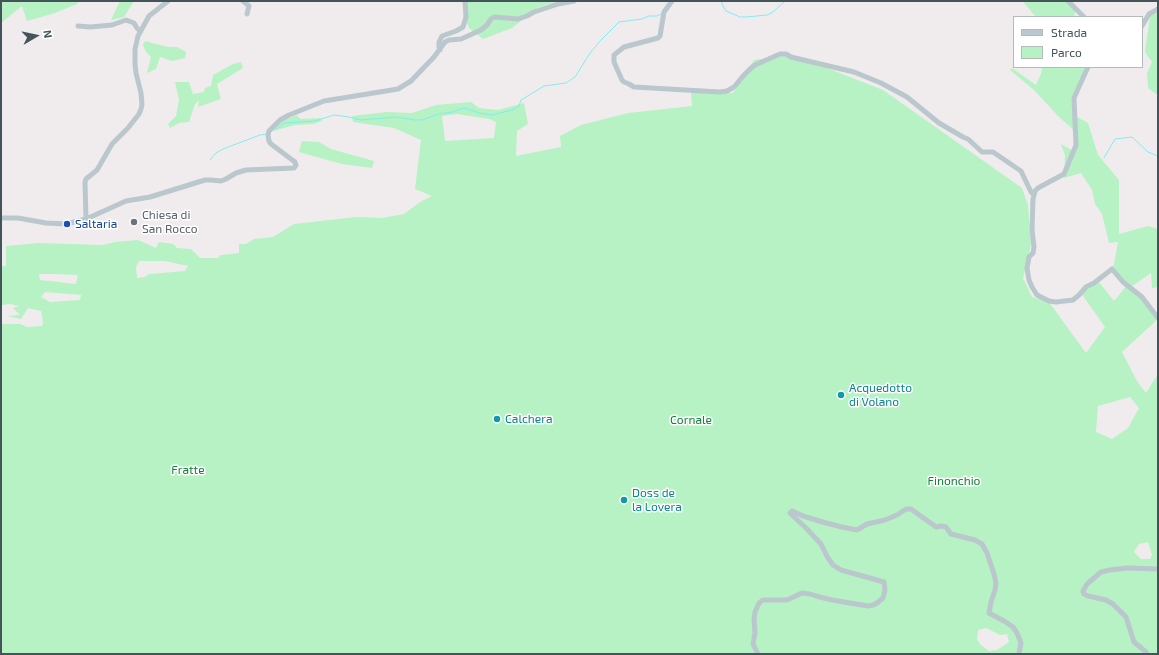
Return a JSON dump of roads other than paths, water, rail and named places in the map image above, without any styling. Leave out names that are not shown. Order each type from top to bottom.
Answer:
[{"type":"street","points":[[88,219],[86,179],[97,170],[112,144],[135,120],[141,109],[141,93],[134,64],[140,31],[149,16],[168,1]]},
{"type":"street","points":[[243,1],[249,6],[247,14]]},
{"type":"street","points":[[440,50],[439,42],[442,36],[463,27],[466,17],[465,1]]},
{"type":"street","points":[[1,218],[18,218],[46,223],[66,224],[88,219],[126,202],[150,197],[205,180],[221,181],[236,173],[246,170],[294,168],[296,165],[295,162],[269,141],[268,135],[272,127],[280,120],[324,101],[398,88],[411,81],[440,50],[445,42],[470,35],[481,30],[494,17],[518,19],[558,4],[574,1]]},
{"type":"street","points":[[672,1],[664,12],[660,36],[658,38],[624,47],[614,55],[614,62],[624,82],[634,87],[720,92],[727,91],[734,87],[755,65],[780,54],[786,54],[791,57],[854,72],[881,83],[907,97],[939,123],[968,139],[982,152],[993,152],[1021,171],[1034,195]]},
{"type":"street","points":[[1068,1],[1083,16]]},
{"type":"street","points":[[1143,24],[1149,14],[1158,9]]},
{"type":"street","points":[[78,26],[90,27],[112,25],[126,20],[134,23],[140,31]]},
{"type":"street","points":[[1088,68],[1074,98],[1076,145],[1064,174],[1035,191],[1033,199],[1032,230],[1034,247],[1029,257],[1027,268],[1032,287],[1037,295],[1049,301],[1056,302],[1073,300],[1086,286],[1094,283],[1112,269],[1123,282],[1142,297],[1158,318]]},
{"type":"street","points":[[758,654],[753,644],[755,633],[754,619],[759,603],[763,600],[787,600],[802,593],[868,606],[877,603],[883,598],[885,590],[884,582],[841,570],[833,565],[819,541],[790,513],[792,511],[826,523],[857,530],[867,524],[898,515],[906,509],[910,509],[936,527],[946,527],[951,534],[975,540],[982,544],[987,553],[996,583],[990,602],[989,613],[990,615],[1013,627],[1021,643],[1019,654]]},
{"type":"street","points":[[1147,654],[1134,642],[1126,617],[1113,604],[1106,600],[1088,596],[1084,594],[1083,591],[1087,584],[1101,572],[1127,568],[1158,569]]},
{"type":"waterway","points":[[721,1],[726,11],[740,17],[767,15],[773,12],[785,1]]},
{"type":"waterway","points":[[275,130],[284,123],[315,121],[334,115],[361,120],[396,117],[422,120],[438,114],[453,112],[465,108],[479,113],[492,115],[512,110],[519,106],[521,100],[544,86],[566,83],[575,77],[590,53],[619,22],[642,19],[661,14]]},
{"type":"waterway","points":[[210,160],[216,153],[223,149],[266,134]]},
{"type":"waterway","points":[[1104,158],[1115,139],[1132,137],[1148,152],[1158,156]]},
{"type":"place","name":"Chiesa di San Rocco","points":[[134,222]]},
{"type":"place","name":"Saltaria","points":[[67,224]]},
{"type":"place","name":"Acquedotto di Volano","points":[[841,395]]},
{"type":"place","name":"Calchera","points":[[497,419]]},
{"type":"place","name":"Doss de la Lovera","points":[[624,500]]},
{"type":"park label","name":"Cornale","points":[[691,420]]},
{"type":"park label","name":"Fratte","points":[[188,470]]},
{"type":"park label","name":"Finonchio","points":[[954,481]]}]
